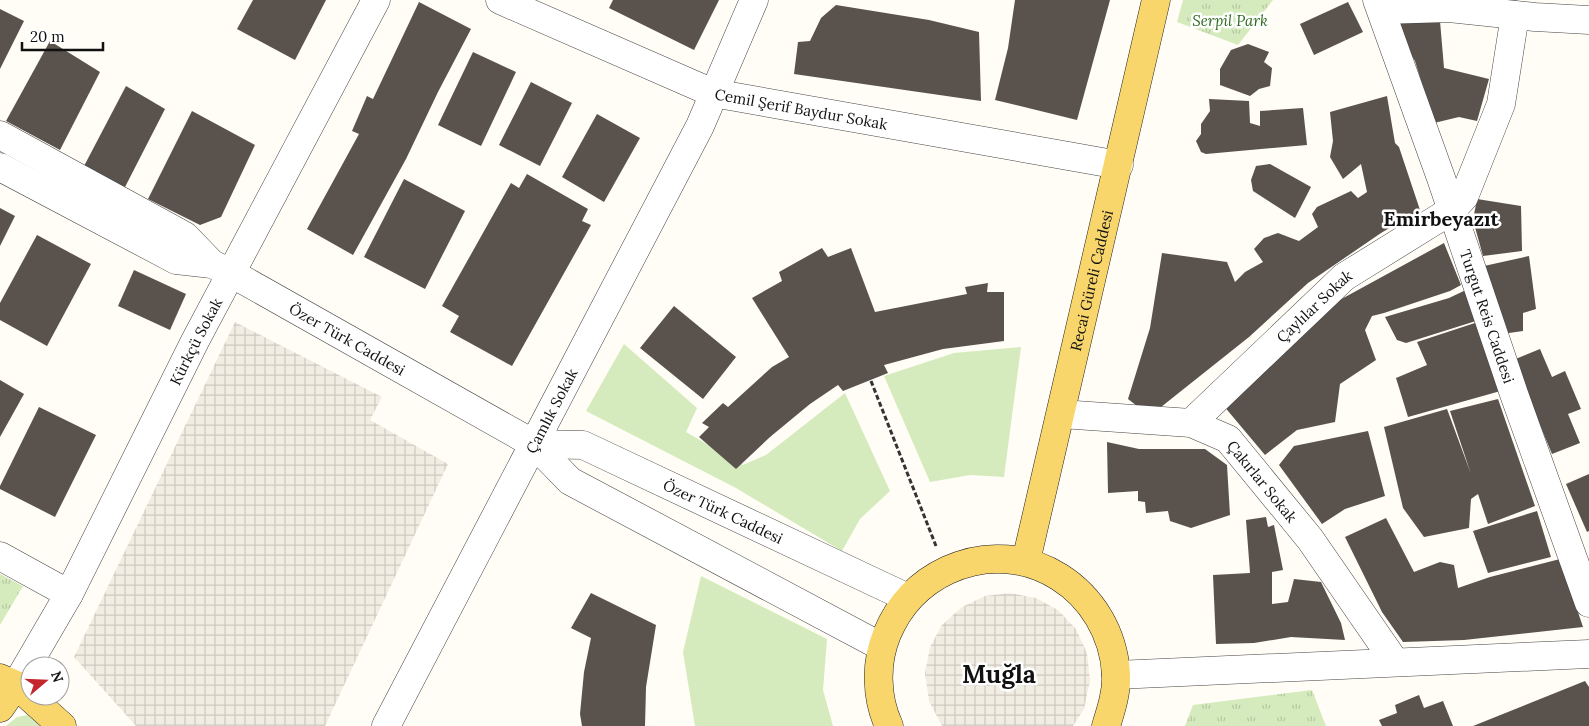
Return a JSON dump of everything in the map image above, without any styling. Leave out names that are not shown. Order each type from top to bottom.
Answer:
[{"type":"main road","name":"Recai Güreli Caddesi","points":[[1026,562],[1156,0]]},
{"type":"main road","points":[[889,726],[880,699],[878,673],[882,646],[892,621],[908,598],[932,577],[962,563],[994,558],[1026,562],[1055,573],[1080,592],[1099,616],[1111,644],[1116,675],[1114,701],[1106,726]]},
{"type":"main road","points":[[0,708],[8,682],[62,726]]},
{"type":"street","name":"Kürkçü Sokak","points":[[8,682],[68,594],[221,268],[376,0]]},
{"type":"street","name":"Cemil Şerif Baydur Sokak","points":[[500,0],[713,93],[1119,165]]},
{"type":"street","name":"Çamlık Sokak","points":[[386,726],[700,126],[754,0]]},
{"type":"street","points":[[1379,5],[1449,8],[1589,20]]},
{"type":"street","name":"Turgut Reis Caddesi","points":[[1379,5],[1452,210],[1514,394],[1589,603]]},
{"type":"street","points":[[1452,210],[1464,197],[1501,104],[1515,15]]},
{"type":"street","name":"Özer Türk Caddesi","points":[[0,135],[185,236],[221,268],[534,444],[570,481],[882,646]]},
{"type":"street","name":"Özer Türk Caddesi","points":[[0,167],[176,260],[221,268]]},
{"type":"street","name":"Çaylılar Sokak","points":[[1191,423],[1344,277],[1452,210]]},
{"type":"street","name":"Çakırlar Sokak","points":[[1061,414],[1191,423],[1228,439],[1310,539],[1395,662]]},
{"type":"street","name":"Özer Türk Caddesi","points":[[534,444],[583,445],[908,598]]},
{"type":"street","points":[[0,556],[68,594]]},
{"type":"street","points":[[1116,675],[1589,654]]},
{"type":"path","points":[[872,381],[946,571]]},
{"type":"green space","name":"Serpil Park","points":[[1183,0],[1273,0],[1238,45],[1177,22]]},
{"type":"green space","points":[[624,344],[697,408],[686,432],[743,465],[766,455],[845,393],[890,491],[860,519],[842,551],[736,488],[586,411]]},
{"type":"green space","points":[[1021,347],[1004,477],[970,475],[930,482],[884,376],[954,353]]},
{"type":"green space","points":[[0,574],[23,586],[0,625]]},
{"type":"green space","points":[[701,576],[827,639],[823,690],[833,726],[695,726],[683,652]]},
{"type":"green space","points":[[1312,690],[1326,726],[1185,726],[1193,705]]},
{"type":"green space","points":[[28,715],[40,726],[6,726],[17,717]]},
{"type":"shaded area","points":[[235,322],[382,397],[370,420],[448,464],[325,726],[136,726],[74,657]]},
{"type":"shaded area","points":[[1010,593],[1036,598],[1058,610],[1076,629],[1087,653],[1090,681],[1084,709],[1073,726],[942,726],[929,701],[925,673],[930,647],[942,625],[962,607],[985,596]]},
{"type":"building","points":[[253,0],[326,0],[295,60],[237,29]]},
{"type":"building","points":[[613,0],[719,0],[694,50],[609,8]]},
{"type":"building","points":[[1015,0],[1110,0],[1077,120],[995,100],[1008,48]]},
{"type":"building","points":[[419,2],[471,29],[406,159],[353,255],[307,229],[359,134],[352,131],[367,96],[373,99]]},
{"type":"building","points":[[1348,2],[1363,32],[1314,55],[1300,24]]},
{"type":"building","points":[[836,5],[929,20],[979,32],[981,101],[794,74],[798,42],[810,41],[821,18]]},
{"type":"building","points":[[0,9],[24,21],[0,69]]},
{"type":"building","points":[[1397,19],[1440,21],[1444,68],[1489,79],[1477,121],[1459,117],[1434,123],[1415,61],[1401,38]]},
{"type":"building","points":[[50,41],[100,72],[60,150],[6,121]]},
{"type":"building","points":[[1248,44],[1269,52],[1264,62],[1272,68],[1270,86],[1259,89],[1250,96],[1220,85],[1220,69],[1231,50]]},
{"type":"building","points":[[473,52],[516,72],[481,146],[438,125]]},
{"type":"building","points":[[531,82],[572,103],[540,166],[499,145]]},
{"type":"building","points":[[126,86],[165,109],[124,189],[83,168]]},
{"type":"building","points":[[1387,96],[1395,143],[1399,147],[1420,210],[1381,233],[1308,283],[1249,337],[1156,411],[1141,409],[1128,399],[1150,328],[1162,253],[1227,262],[1235,282],[1245,272],[1263,262],[1254,249],[1264,238],[1278,233],[1299,241],[1318,227],[1312,214],[1317,207],[1351,191],[1358,198],[1367,192],[1361,164],[1343,179],[1330,157],[1333,141],[1330,112]]},
{"type":"building","points":[[1209,99],[1249,101],[1250,123],[1260,126],[1260,111],[1303,108],[1307,145],[1206,154],[1201,152],[1196,141],[1201,134],[1201,124],[1210,111]]},
{"type":"building","points":[[192,111],[255,145],[221,217],[200,225],[148,199]]},
{"type":"building","points":[[597,114],[640,138],[604,202],[562,177]]},
{"type":"building","points":[[1270,164],[1311,187],[1295,218],[1253,191],[1251,180],[1256,166]]},
{"type":"building","points":[[527,174],[588,209],[582,221],[591,225],[512,366],[450,332],[459,316],[442,306],[511,183],[519,188]]},
{"type":"building","points":[[404,179],[465,211],[425,289],[364,257]]},
{"type":"building","points":[[1477,199],[1521,206],[1522,251],[1483,256],[1473,220]]},
{"type":"building","points":[[0,208],[15,216],[0,246]]},
{"type":"building","points":[[37,235],[91,264],[47,346],[0,320],[0,303]]},
{"type":"building","points":[[1444,243],[1461,285],[1450,291],[1372,316],[1365,330],[1376,360],[1340,384],[1335,422],[1297,430],[1265,455],[1223,405],[1325,308]]},
{"type":"building","points":[[822,248],[828,257],[851,248],[875,312],[967,294],[965,287],[988,283],[987,292],[1004,292],[1004,341],[943,349],[884,365],[888,373],[843,391],[838,385],[810,404],[770,437],[736,469],[699,437],[709,427],[702,423],[723,403],[728,407],[772,367],[789,357],[752,298],[782,281],[779,272]]},
{"type":"building","points":[[1529,256],[1536,309],[1523,313],[1523,331],[1502,334],[1484,266]]},
{"type":"building","points":[[134,270],[186,294],[170,330],[118,306]]},
{"type":"building","points":[[1468,289],[1479,320],[1406,343],[1397,340],[1385,317],[1449,298]]},
{"type":"building","points":[[674,306],[736,357],[703,399],[640,348]]},
{"type":"building","points":[[1481,321],[1504,390],[1408,417],[1396,378],[1427,365],[1417,342]]},
{"type":"building","points":[[1540,349],[1552,377],[1565,371],[1581,409],[1568,414],[1580,443],[1552,454],[1513,360]]},
{"type":"building","points":[[0,380],[24,394],[0,437]]},
{"type":"building","points":[[1498,399],[1535,506],[1488,524],[1478,494],[1471,499],[1469,528],[1424,537],[1403,508],[1384,427],[1447,409],[1471,474],[1450,411]]},
{"type":"building","points":[[39,407],[96,435],[55,517],[0,489]]},
{"type":"building","points":[[1368,431],[1385,496],[1345,509],[1322,524],[1279,465],[1294,446]]},
{"type":"building","points":[[1107,442],[1139,449],[1205,449],[1227,465],[1230,515],[1191,528],[1170,521],[1168,511],[1146,513],[1145,502],[1138,501],[1138,491],[1108,493]]},
{"type":"building","points":[[1589,474],[1589,531],[1587,532],[1566,484]]},
{"type":"building","points":[[1537,511],[1551,557],[1488,573],[1473,531]]},
{"type":"building","points":[[1266,517],[1268,527],[1274,525],[1283,570],[1272,572],[1272,604],[1288,602],[1294,579],[1321,582],[1341,623],[1345,640],[1291,637],[1254,643],[1216,644],[1213,575],[1250,573],[1246,520]]},
{"type":"building","points":[[1386,518],[1414,572],[1440,562],[1454,565],[1458,588],[1490,577],[1560,559],[1583,627],[1464,640],[1403,642],[1382,612],[1345,537]]},
{"type":"building","points":[[591,593],[656,625],[646,687],[645,726],[582,726],[580,714],[584,672],[591,638],[571,628]]},
{"type":"building","points":[[1585,681],[1589,687],[1589,726],[1473,726]]},
{"type":"building","points":[[1419,695],[1424,708],[1443,701],[1453,726],[1382,726],[1379,720],[1397,713],[1395,705]]},
{"type":"district","name":"Emirbeyazıt","points":[[1441,218]]},
{"type":"district","name":"Muğla","points":[[999,674]]}]
